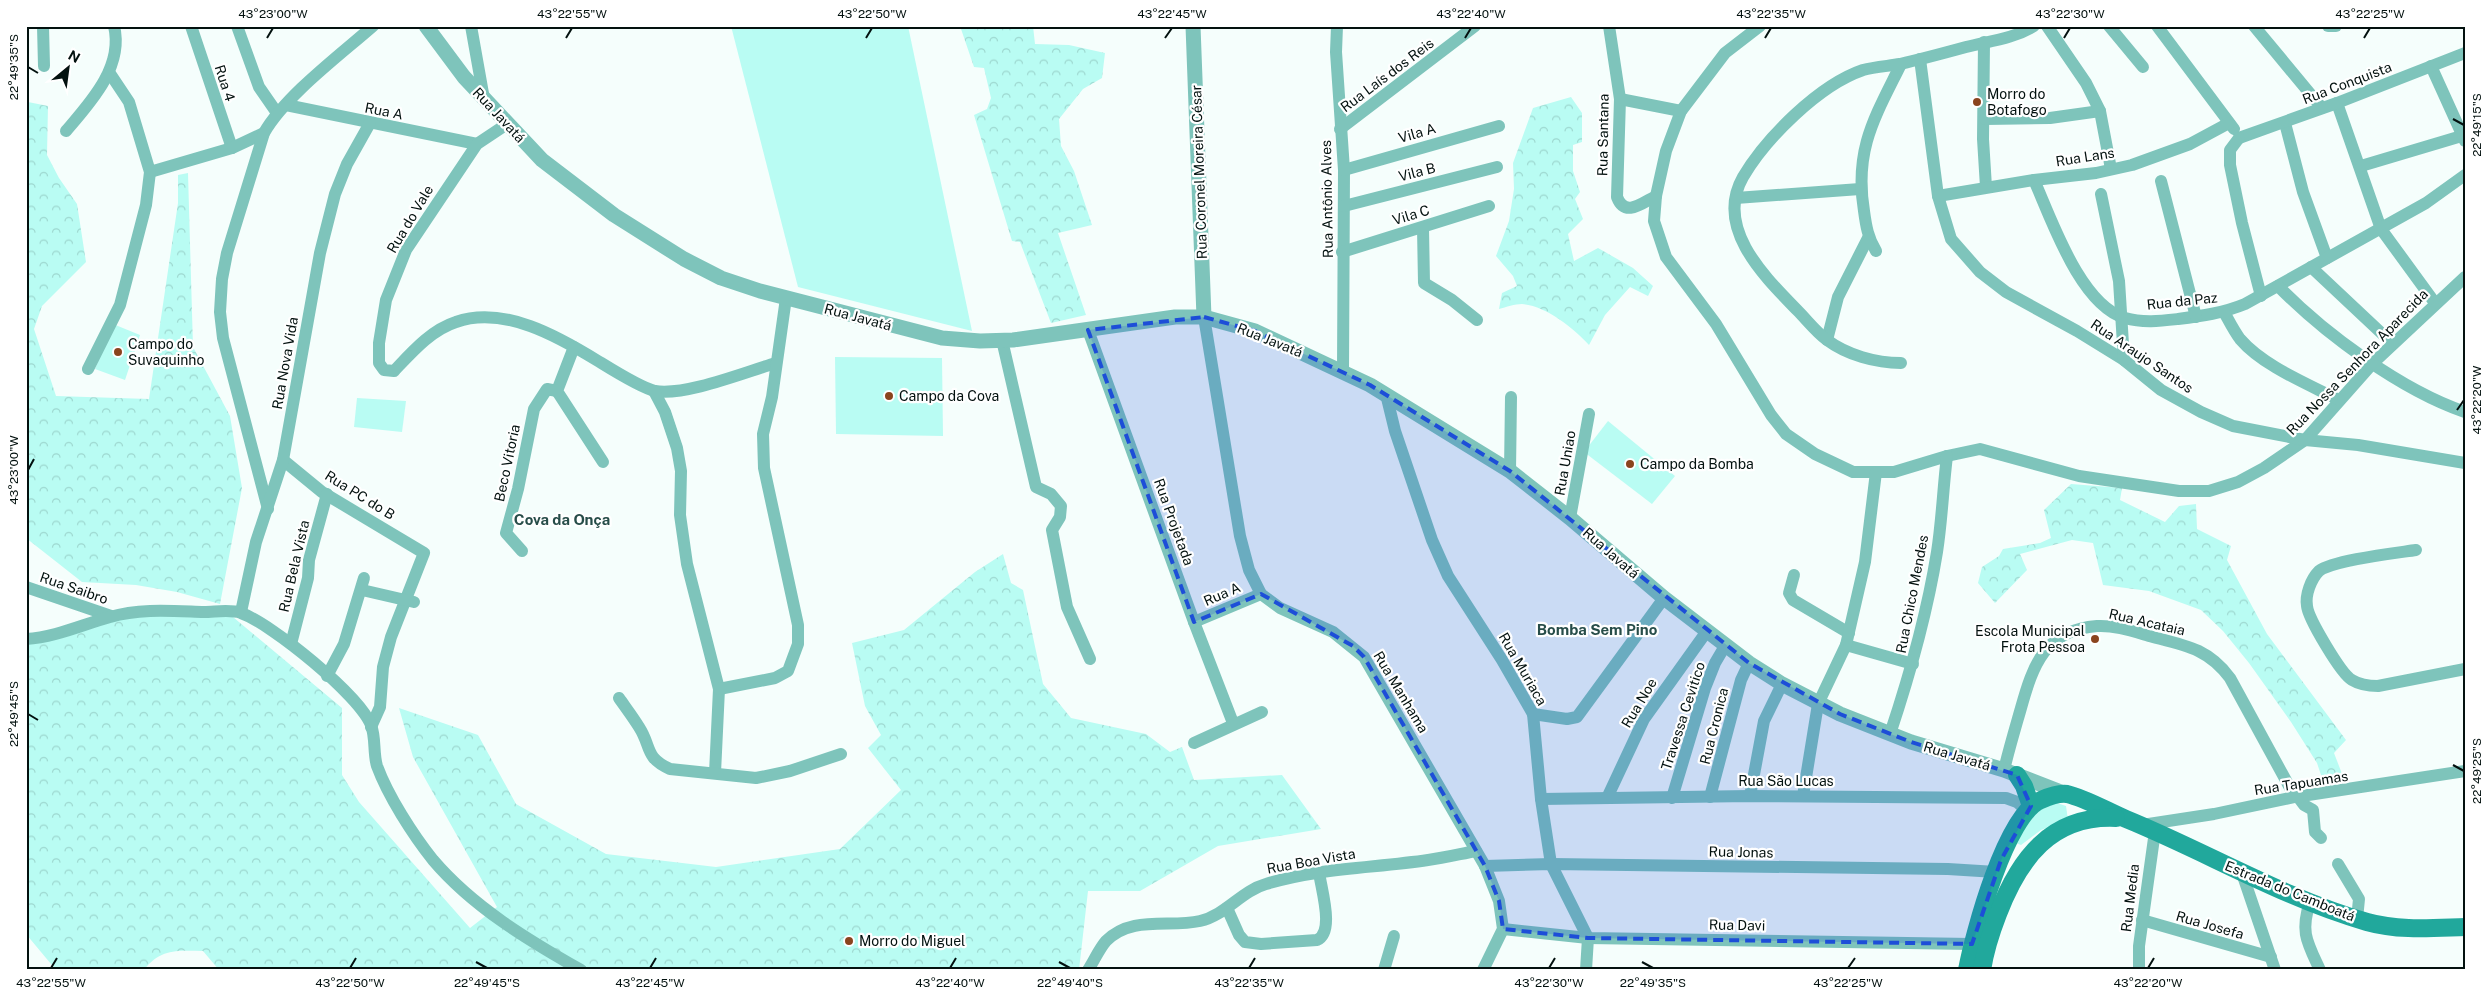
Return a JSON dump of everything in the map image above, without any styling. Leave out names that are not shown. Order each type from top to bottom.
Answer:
[{"type":"main road","points":[[2010,772],[2024,786],[2028,808]]},
{"type":"main road","points":[[1967,970],[1972,944],[1996,872],[2028,808],[2040,800],[2066,794],[2073,802],[2077,822]]},
{"type":"main road","name":"Estrada do Camboatá","points":[[2066,794],[2149,828],[2242,873],[2310,902],[2358,919],[2394,928],[2465,927]]},
{"type":"main road","name":"Estrada do Camboatá","points":[[1982,970],[2004,897],[2022,862],[2040,844],[2077,822],[2102,818],[2124,818]]},
{"type":"main road","points":[[2005,851],[2011,860],[2022,862]]},
{"type":"street","points":[[43,26],[44,66]]},
{"type":"street","points":[[66,131],[87,106],[109,72],[115,54],[114,26]]},
{"type":"street","name":"Rua 4","points":[[191,26],[232,148]]},
{"type":"street","points":[[238,26],[259,86],[282,109]]},
{"type":"street","points":[[268,509],[223,338],[220,312],[222,279],[227,253],[264,133],[282,109],[373,26]]},
{"type":"street","name":"Rua Javatá","points":[[426,26],[464,77],[542,160],[614,215],[684,260],[721,278],[786,298],[942,338],[980,341],[1002,340],[1175,317],[1204,317],[1255,331],[1386,394],[1510,471],[1725,646],[1782,684],[1818,704],[1890,734],[2010,772],[2066,794]]},
{"type":"street","points":[[471,26],[484,99]]},
{"type":"street","name":"Rua Coronel Moreira César","points":[[1193,26],[1204,317]]},
{"type":"street","name":"Rua Antônio Alves","points":[[1338,26],[1336,52],[1344,170],[1342,252],[1343,372]]},
{"type":"street","name":"Rua Laís dos Reis","points":[[1340,129],[1475,26]]},
{"type":"street","name":"Rua Santana","points":[[1609,26],[1620,99],[1617,198],[1620,206],[1626,209],[1634,208],[1656,196]]},
{"type":"street","name":"Rua Nossa Senhora Aparecida","points":[[1760,26],[1724,53],[1681,111],[1666,151],[1656,196],[1654,221],[1666,257],[1716,324],[1771,415],[1786,434],[1815,454],[1853,472],[1894,472],[1947,456],[1980,449],[2079,476],[2179,491],[2209,491],[2238,482],[2264,468],[2305,440],[2372,363],[2465,277]]},
{"type":"street","points":[[1901,363],[1875,361],[1850,352],[1827,340],[1778,291],[1748,253],[1736,226],[1734,208],[1742,179],[1778,133],[1812,101],[1839,81],[1864,70],[1901,64],[1984,42],[2001,33],[2023,33],[2034,26]]},
{"type":"street","points":[[2047,26],[2086,83],[2100,111],[2111,169]]},
{"type":"street","points":[[2109,26],[2143,67]]},
{"type":"street","points":[[2157,26],[2230,123],[2239,138],[2230,150],[2230,165],[2242,223],[2261,296]]},
{"type":"street","points":[[2254,26],[2322,108]]},
{"type":"street","points":[[2328,26],[2336,26]]},
{"type":"street","points":[[1984,42],[1985,119],[1983,139],[1986,187]]},
{"type":"street","name":"Rua Conquista","points":[[2239,138],[2337,104],[2465,53]]},
{"type":"street","name":"Rua Araujo Santos","points":[[1920,59],[1938,196],[1951,239],[1980,272],[2006,292],[2077,330],[2124,360],[2161,390],[2201,412],[2233,426],[2305,440],[2358,445],[2465,463]]},
{"type":"street","points":[[1876,251],[1868,238],[1860,189],[1862,155],[1872,124],[1901,64]]},
{"type":"street","points":[[2361,166],[2464,138],[2431,66]]},
{"type":"street","points":[[88,369],[120,305],[146,205],[150,172],[129,102],[109,72]]},
{"type":"street","points":[[1620,99],[1681,111]]},
{"type":"street","points":[[2337,104],[2361,166],[2381,229],[2435,303]]},
{"type":"street","name":"Rua A","points":[[282,109],[370,123],[477,144]]},
{"type":"street","points":[[1985,119],[2050,118],[2100,111]]},
{"type":"street","name":"Rua Nova Vida","points":[[240,612],[256,542],[283,460],[320,252],[335,194],[347,164],[370,123]]},
{"type":"street","name":"Rua Lans","points":[[1938,196],[2034,180],[2096,173],[2154,159],[2190,144],[2230,123]]},
{"type":"street","points":[[2285,123],[2303,192],[2327,258]]},
{"type":"street","name":"Rua do Vale","points":[[507,124],[477,144],[406,250],[386,300],[379,343],[379,363],[384,370],[394,370],[418,346],[436,333],[456,322],[476,317],[500,318],[524,324],[574,347]]},
{"type":"street","name":"Vila A","points":[[1344,170],[1499,126]]},
{"type":"street","points":[[150,172],[232,148],[264,133]]},
{"type":"street","name":"Vila B","points":[[1344,206],[1497,167]]},
{"type":"street","name":"Rua da Paz","points":[[2034,180],[2073,268],[2085,285],[2106,306],[2123,317],[2148,322],[2224,312],[2261,296],[2426,203],[2465,175]]},
{"type":"street","points":[[2161,181],[2196,317]]},
{"type":"street","points":[[1736,198],[1860,189]]},
{"type":"street","points":[[2101,194],[2119,281],[2123,317],[2124,360]]},
{"type":"street","name":"Vila C","points":[[1342,252],[1488,206]]},
{"type":"street","points":[[1422,228],[1424,284],[1452,300],[1476,320]]},
{"type":"street","points":[[1827,340],[1838,297],[1868,238]]},
{"type":"street","points":[[2312,267],[2393,344]]},
{"type":"street","points":[[2278,286],[2310,317],[2372,363],[2450,407],[2465,412]]},
{"type":"street","points":[[719,689],[775,678],[788,671],[798,644],[798,625],[764,468],[762,434],[772,397],[786,298]]},
{"type":"street","points":[[2224,312],[2240,339],[2257,354],[2289,374],[2339,400]]},
{"type":"street","name":"Rua Manhama","points":[[1204,317],[1240,536],[1249,570],[1261,594],[1280,608],[1333,632],[1364,657],[1485,866],[1499,901],[1502,929]]},
{"type":"street","name":"Rua Projetada","points":[[1088,330],[1233,724]]},
{"type":"street","points":[[1002,340],[1036,487],[1051,494],[1061,506],[1060,517],[1052,530],[1067,606],[1090,659]]},
{"type":"street","points":[[603,462],[556,391],[574,347],[618,373],[654,391],[680,391],[776,363]]},
{"type":"street","name":"Beco Vitoria","points":[[522,551],[506,533],[518,489],[534,409],[547,389],[556,391]]},
{"type":"street","points":[[654,391],[665,412],[677,448],[681,471],[680,515],[687,564],[719,689],[715,773]]},
{"type":"street","name":"Rua Muriaca","points":[[1386,394],[1395,431],[1432,540],[1448,576],[1502,660],[1533,714],[1541,799],[1551,864],[1588,938]]},
{"type":"street","points":[[1510,471],[1511,397]]},
{"type":"street","name":"Rua Uniao","points":[[1570,518],[1589,414]]},
{"type":"street","name":"Rua Chico Mendes","points":[[1890,734],[1913,664],[1937,551],[1947,456]]},
{"type":"street","name":"Rua PC do B","points":[[283,460],[327,494],[424,553],[409,601]]},
{"type":"street","points":[[1803,796],[1818,704],[1847,639],[1864,562],[1876,472]]},
{"type":"street","name":"Rua Bela Vista","points":[[291,644],[308,578],[309,560],[327,494]]},
{"type":"street","points":[[2416,550],[2350,560],[2320,571],[2311,584],[2306,608],[2337,666],[2351,680],[2366,685],[2378,686],[2465,669]]},
{"type":"street","points":[[1794,575],[1789,593],[1793,600],[1847,639],[1913,664]]},
{"type":"street","points":[[327,676],[344,644],[363,584],[409,601],[389,645],[383,667],[380,707],[372,727]]},
{"type":"street","name":"Rua Saibro","points":[[26,587],[112,616]]},
{"type":"street","name":"Rua A","points":[[1194,622],[1261,594]]},
{"type":"street","points":[[1533,714],[1567,719],[1577,717],[1664,598]]},
{"type":"street","points":[[26,639],[56,635],[112,616],[159,610],[240,612],[291,644],[358,706],[372,727],[376,764],[384,782],[401,813],[433,860],[475,902],[539,946],[581,970]]},
{"type":"street","name":"Rua Acataia","points":[[2010,772],[2032,671],[2042,654],[2058,639],[2077,629],[2098,626],[2124,629],[2190,647],[2206,653],[2220,664],[2297,797],[2304,805],[2313,810],[2317,831]]},
{"type":"street","name":"Rua Noe","points":[[1607,798],[1644,719],[1707,630]]},
{"type":"street","name":"Travessa Cevitico","points":[[1672,798],[1705,688],[1715,663],[1725,646]]},
{"type":"street","name":"Rua Cronica","points":[[1710,797],[1741,680],[1749,663]]},
{"type":"street","points":[[1750,796],[1764,721],[1769,706],[1782,684]]},
{"type":"street","points":[[619,698],[641,729],[650,755],[659,764],[684,772],[715,773],[756,778],[790,771],[841,754]]},
{"type":"street","points":[[1194,743],[1262,712]]},
{"type":"street","name":"Rua Tapuamas","points":[[2149,828],[2297,797],[2465,771]]},
{"type":"street","name":"Rua São Lucas","points":[[1541,799],[1750,796],[2006,798],[2028,808]]},
{"type":"street","name":"Rua Media","points":[[2139,970],[2149,828]]},
{"type":"street","name":"Rua Boa Vista","points":[[1088,970],[1106,941],[1122,929],[1134,925],[1199,921],[1215,916],[1250,890],[1265,884],[1319,872],[1428,860],[1476,851]]},
{"type":"street","name":"Rua Jonas","points":[[1485,866],[1551,864],[1948,869],[1996,872]]},
{"type":"street","points":[[2338,864],[2359,899],[2358,919]]},
{"type":"street","points":[[1227,908],[1239,935],[1245,942],[1261,944],[1323,938],[1326,932],[1326,918],[1319,872]]},
{"type":"street","points":[[2242,873],[2275,970]]},
{"type":"street","points":[[2310,902],[2305,918],[2304,934],[2320,970]]},
{"type":"street","name":"Rua Josefa","points":[[2142,920],[2271,958]]},
{"type":"street","points":[[1483,970],[1502,929]]},
{"type":"street","name":"Rua Davi","points":[[1502,929],[1588,938],[1972,944]]},
{"type":"street","points":[[1384,970],[1394,936]]},
{"type":"street","points":[[1586,970],[1588,938]]},
{"type":"highlighted area","points":[[1204,317],[1255,331],[1370,385],[1510,471],[1749,663],[1840,714],[1911,742],[2017,775],[2031,806],[2001,860],[1972,944],[1588,938],[1503,929],[1499,901],[1485,866],[1364,657],[1353,646],[1261,594],[1194,622],[1088,330]]},
{"type":"green space","points":[[731,26],[908,26],[972,331],[798,287]]},
{"type":"green space","points":[[960,26],[1033,26],[1035,44],[1069,45],[1105,53],[1102,78],[1083,89],[1059,119],[1061,146],[1074,171],[1092,225],[1058,233],[1086,315],[1051,323],[1020,242],[1012,241],[974,115],[987,109],[991,98],[984,68],[974,67]]},
{"type":"green space","points":[[26,80],[28,102],[48,106],[47,155],[59,178],[77,204],[86,262],[42,306],[34,329],[56,396],[149,399],[178,203],[178,175],[188,173],[193,347],[230,416],[242,488],[220,604],[177,592],[136,585],[82,582],[26,538]]},
{"type":"green space","points":[[1571,97],[1582,113],[1582,142],[1573,145],[1573,171],[1580,192],[1575,199],[1583,219],[1568,234],[1574,261],[1598,248],[1633,268],[1653,286],[1648,296],[1630,287],[1605,315],[1589,345],[1568,325],[1550,313],[1531,305],[1513,305],[1499,309],[1502,293],[1517,286],[1513,276],[1496,256],[1509,221],[1514,189],[1513,163],[1533,108]]},
{"type":"green space","name":"Campo do Suvaquinho","points":[[113,324],[140,335],[125,380],[95,369]]},
{"type":"green space","name":"Campo da Cova","points":[[835,357],[942,358],[943,436],[836,434]]},
{"type":"green space","points":[[357,398],[406,401],[402,432],[354,427]]},
{"type":"green space","name":"Campo da Bomba","points":[[1608,421],[1675,476],[1652,504],[1584,452]]},
{"type":"green space","points":[[2071,484],[2122,488],[2120,500],[2165,522],[2179,506],[2196,504],[2197,529],[2231,546],[2227,560],[2267,634],[2346,740],[2334,753],[2344,779],[2334,788],[2323,781],[2317,763],[2291,722],[2249,663],[2223,631],[2201,610],[2149,591],[2103,585],[2093,543],[2072,540],[2020,554],[2027,570],[1995,603],[1978,583],[1982,567],[1999,556],[2003,549],[2040,543],[2051,538],[2044,510]]},
{"type":"green space","points":[[1003,554],[1011,583],[1023,590],[1043,684],[1071,718],[1146,734],[1170,752],[1182,747],[1194,780],[1282,775],[1321,829],[1218,846],[1140,891],[1088,891],[1079,970],[219,970],[203,951],[186,951],[164,954],[150,963],[144,970],[56,970],[26,934],[26,643],[159,610],[227,612],[342,708],[342,775],[359,802],[470,928],[497,907],[413,757],[399,708],[478,735],[516,804],[606,854],[716,867],[840,849],[901,790],[868,748],[881,735],[865,706],[852,643],[904,630],[975,572]]},
{"type":"green space","points":[[2057,803],[2066,806],[2068,820],[2041,830],[2021,845],[2013,842],[2039,809]]},
{"type":"place","name":"Morro do Botafogo","points":[[1977,102]]},
{"type":"place","name":"Campo do Suvaquinho","points":[[118,352]]},
{"type":"place","name":"Campo da Cova","points":[[889,396]]},
{"type":"place","name":"Campo da Bomba","points":[[1630,464]]},
{"type":"place","name":"Escola Municipal Frota Pessoa","points":[[2095,639]]},
{"type":"place","name":"Morro do Miguel","points":[[849,941]]},
{"type":"district","name":"Cova da Onça","points":[[562,519]]},
{"type":"district","name":"Bomba Sem Pino","points":[[1597,629]]}]
